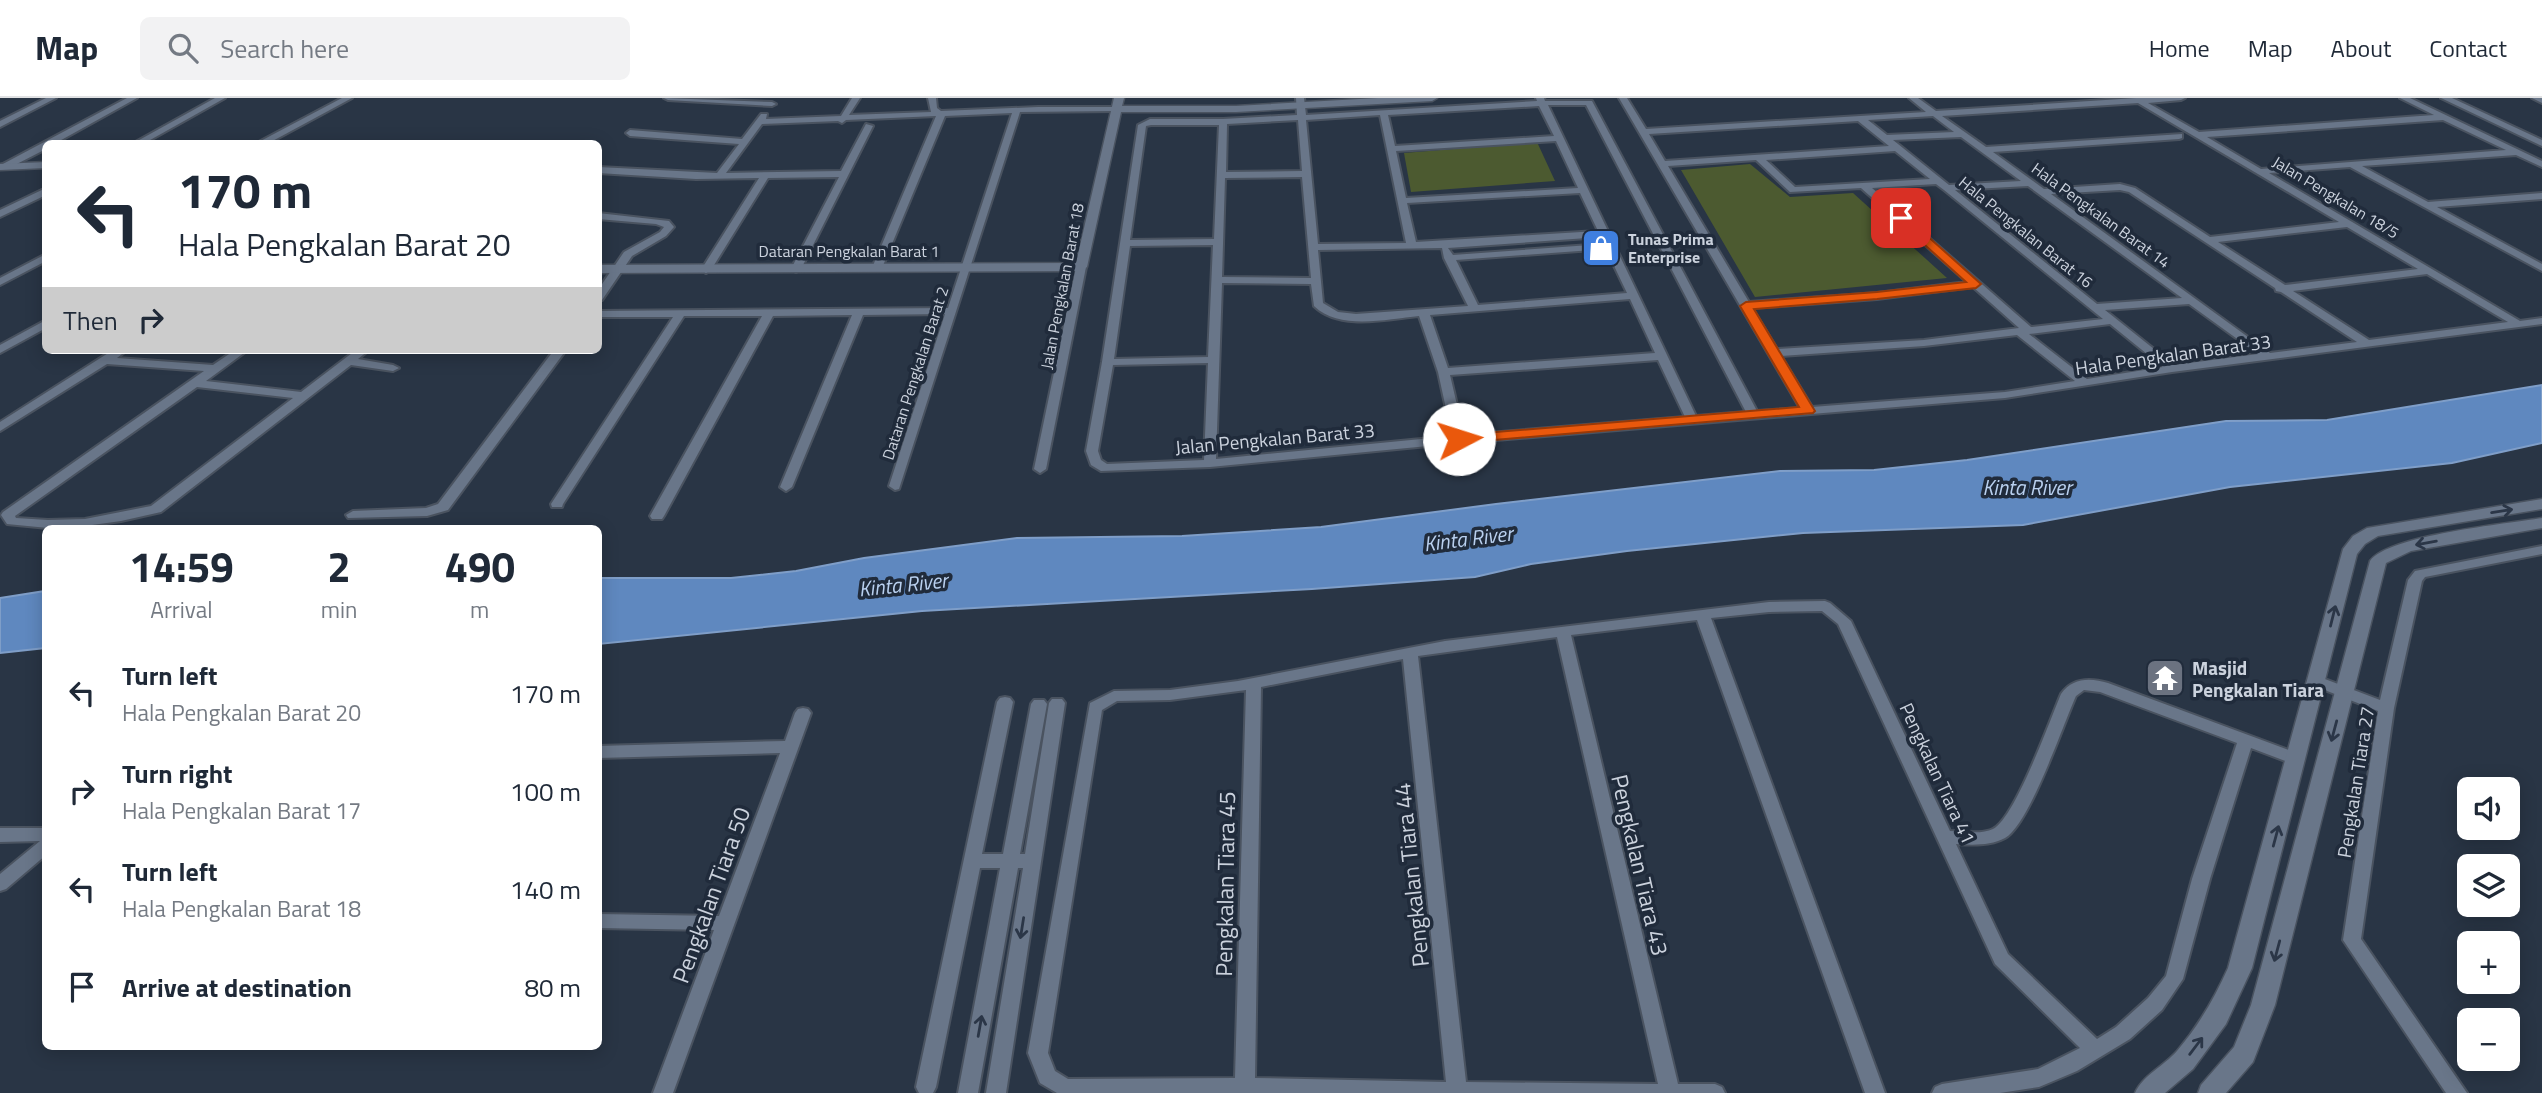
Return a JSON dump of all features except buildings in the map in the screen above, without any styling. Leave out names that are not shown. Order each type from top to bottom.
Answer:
[{"type":"street","points":[[0,124],[52,98]]},
{"type":"street","points":[[54,140],[133,98]]},
{"type":"street","points":[[143,140],[221,98]]},
{"type":"street","points":[[267,140],[348,98]]},
{"type":"street","points":[[668,98],[775,101]]},
{"type":"street","points":[[842,120],[856,98]]},
{"type":"street","points":[[932,98],[933,109],[941,115]]},
{"type":"street","points":[[760,122],[842,120],[1118,104],[1173,111],[1300,107],[1432,98]]},
{"type":"street","points":[[1624,98],[1808,411]]},
{"type":"street","name":"Hala Pengkalan Barat 14","points":[[1913,98],[2270,358]]},
{"type":"street","points":[[1643,132],[2181,98]]},
{"type":"street","points":[[2404,98],[2542,164]]},
{"type":"street","points":[[2445,98],[2542,143]]},
{"type":"street","points":[[2536,98],[2542,101]]},
{"type":"street","name":"Jalan Pengkalan 18/5","points":[[2137,99],[2520,325]]},
{"type":"street","points":[[1541,100],[1692,420]]},
{"type":"street","points":[[1210,463],[1223,122],[1300,107],[1383,113],[1541,100],[1589,103],[1754,415]]},
{"type":"street","points":[[720,174],[775,101]]},
{"type":"street","name":"Jalan Pengkalan Barat 18","points":[[1040,469],[1081,267],[1118,104]]},
{"type":"street","points":[[1300,107],[1315,247],[1318,304],[1326,312],[1352,317],[1633,296]]},
{"type":"street","name":"Dataran Pengkalan Barat 2","points":[[895,486],[1017,110]]},
{"type":"street","points":[[1383,113],[1412,246]]},
{"type":"street","points":[[877,268],[941,115]]},
{"type":"street","points":[[2198,135],[2445,117]]},
{"type":"street","name":"Hala Pengkalan Barat 16","points":[[1860,118],[2172,369]]},
{"type":"street","name":"Jalan Pengkalan Barat 33","points":[[1223,122],[1150,122],[1142,125],[1108,362],[1092,451],[1095,462],[1105,468],[1210,463],[1459,439],[1808,411]]},
{"type":"street","points":[[796,269],[869,126]]},
{"type":"street","points":[[629,133],[743,142]]},
{"type":"street","points":[[1884,138],[1963,134]]},
{"type":"street","points":[[1985,150],[2179,136]]},
{"type":"street","points":[[1392,149],[1559,138]]},
{"type":"street","points":[[2,167],[42,146]]},
{"type":"street","points":[[1662,164],[1896,148]]},
{"type":"street","points":[[2263,171],[2517,152]]},
{"type":"street","points":[[1759,158],[1793,190],[2030,183]]},
{"type":"street","points":[[2352,164],[2542,268]]},
{"type":"street","points":[[2,167],[42,165]]},
{"type":"street","points":[[602,170],[696,176],[844,174]]},
{"type":"street","points":[[706,270],[766,174]]},
{"type":"street","points":[[1221,175],[1306,174]]},
{"type":"street","points":[[1864,186],[2085,383]]},
{"type":"street","points":[[2043,192],[2127,188],[2369,345]]},
{"type":"street","points":[[1402,201],[1584,190]]},
{"type":"street","points":[[1,214],[42,193]]},
{"type":"street","points":[[2426,205],[2542,196]]},
{"type":"street","points":[[602,216],[656,221],[666,223],[669,227],[663,234],[628,254],[602,293]]},
{"type":"street","points":[[2207,240],[2351,224]]},
{"type":"street","points":[[1315,247],[1444,245],[1604,234]]},
{"type":"street","points":[[1125,243],[1219,242]]},
{"type":"street","points":[[1444,245],[1474,308]]},
{"type":"street","points":[[1449,258],[1610,246]]},
{"type":"street","points":[[0,282],[42,259]]},
{"type":"street","name":"Dataran Pengkalan Barat 1","points":[[602,269],[1081,267]]},
{"type":"street","points":[[2280,289],[2430,271]]},
{"type":"street","points":[[1219,280],[1317,281]]},
{"type":"street","points":[[1746,306],[1877,296],[1976,284]]},
{"type":"street","points":[[2095,307],[2192,301]]},
{"type":"street","points":[[602,314],[953,311]]},
{"type":"street","points":[[786,487],[859,312]]},
{"type":"street","points":[[1423,312],[1444,372],[1459,439]]},
{"type":"street","points":[[657,516],[769,313]]},
{"type":"street","points":[[557,504],[680,314]]},
{"type":"street","points":[[1774,354],[1924,343],[2112,321]]},
{"type":"street","name":"Hala Pengkalan Barat 33","points":[[1808,411],[2006,396],[2172,369],[2542,321]]},
{"type":"street","points":[[0,350],[42,325]]},
{"type":"street","points":[[0,427],[115,354]]},
{"type":"street","points":[[236,354],[8,514],[12,521],[56,522],[113,518],[156,509],[358,354]]},
{"type":"street","points":[[352,515],[427,512],[443,507],[557,354]]},
{"type":"street","points":[[1444,372],[1662,356]]},
{"type":"street","points":[[105,360],[215,369]]},
{"type":"street","points":[[1108,362],[1214,360]]},
{"type":"street","points":[[348,362],[393,368]]},
{"type":"street","points":[[194,383],[303,396]]},
{"type":"street","points":[[2147,1093],[2185,1061],[2218,1017],[2240,968],[2349,553],[2359,540],[2373,532],[2542,504]]},
{"type":"street","points":[[2210,1093],[2244,1054],[2263,1005],[2378,561],[2391,552],[2408,546],[2542,523]]},
{"type":"street","name":"Pengkalan Tiara 27","points":[[2457,1093],[2352,940],[2387,704],[2415,580],[2420,574],[2542,551]]},
{"type":"street","name":"Pengkalan Tiara 41","points":[[1703,615],[1769,607],[1825,606],[1835,611],[1844,621],[2001,959],[2094,1049]]},
{"type":"street","points":[[1715,1093],[1457,1092],[1245,1087],[1066,1088],[1047,1077],[1038,1053],[1095,707],[1114,696],[1170,695],[1254,683],[1410,653],[1565,639],[1703,615],[1875,1093]]},
{"type":"street","name":"Pengkalan Tiara 43","points":[[1565,639],[1670,1093]]},
{"type":"street","name":"Pengkalan Tiara 44","points":[[1410,653],[1457,1092]]},
{"type":"street","points":[[2318,677],[2387,704]]},
{"type":"street","name":"Pengkalan Tiara 45","points":[[1245,1087],[1254,683]]},
{"type":"street","points":[[1944,837],[1986,838],[2003,831],[2019,805],[2074,687],[2093,685],[2296,759]]},
{"type":"street","points":[[926,1087],[1005,702]]},
{"type":"street","points":[[968,1093],[1039,704]]},
{"type":"street","points":[[996,1093],[1057,704]]},
{"type":"street","name":"Pengkalan Tiara 50","points":[[663,1093],[803,713]]},
{"type":"street","points":[[1942,1093],[2039,1078],[2070,1065],[2123,1033],[2155,1004],[2174,979],[2201,879],[2245,741]]},
{"type":"street","points":[[602,752],[791,747]]},
{"type":"street","points":[[0,835],[42,834]]},
{"type":"street","points":[[0,884],[42,848]]},
{"type":"street","points":[[972,861],[1032,861]]},
{"type":"street","points":[[602,921],[726,923]]},
{"type":"green space","points":[[1537,142],[1555,181],[1411,192],[1404,153]]},
{"type":"green space","points":[[1750,164],[1790,197],[1853,193],[1947,278],[1755,297],[1681,170]]},
{"type":"water","name":"Kinta River","points":[[2542,385],[2542,443],[2452,463],[2230,487],[2023,525],[1803,533],[1627,551],[1531,564],[1475,577],[922,611],[602,644],[602,578],[731,578],[1017,538],[1182,536],[1321,527],[1780,471],[1874,470],[1967,460],[2226,421],[2327,420]]},
{"type":"water","points":[[42,591],[42,648],[0,653],[0,598]]},
{"type":"place","name":"Tunas Prima Enterprise","points":[[1601,248]]},
{"type":"place","name":"Masjid Pengkalan Tiara","points":[[2165,678]]},
{"type":"route","points":[[1459,439],[1808,411],[1746,306],[1877,296],[1976,284],[1901,218]]}]
